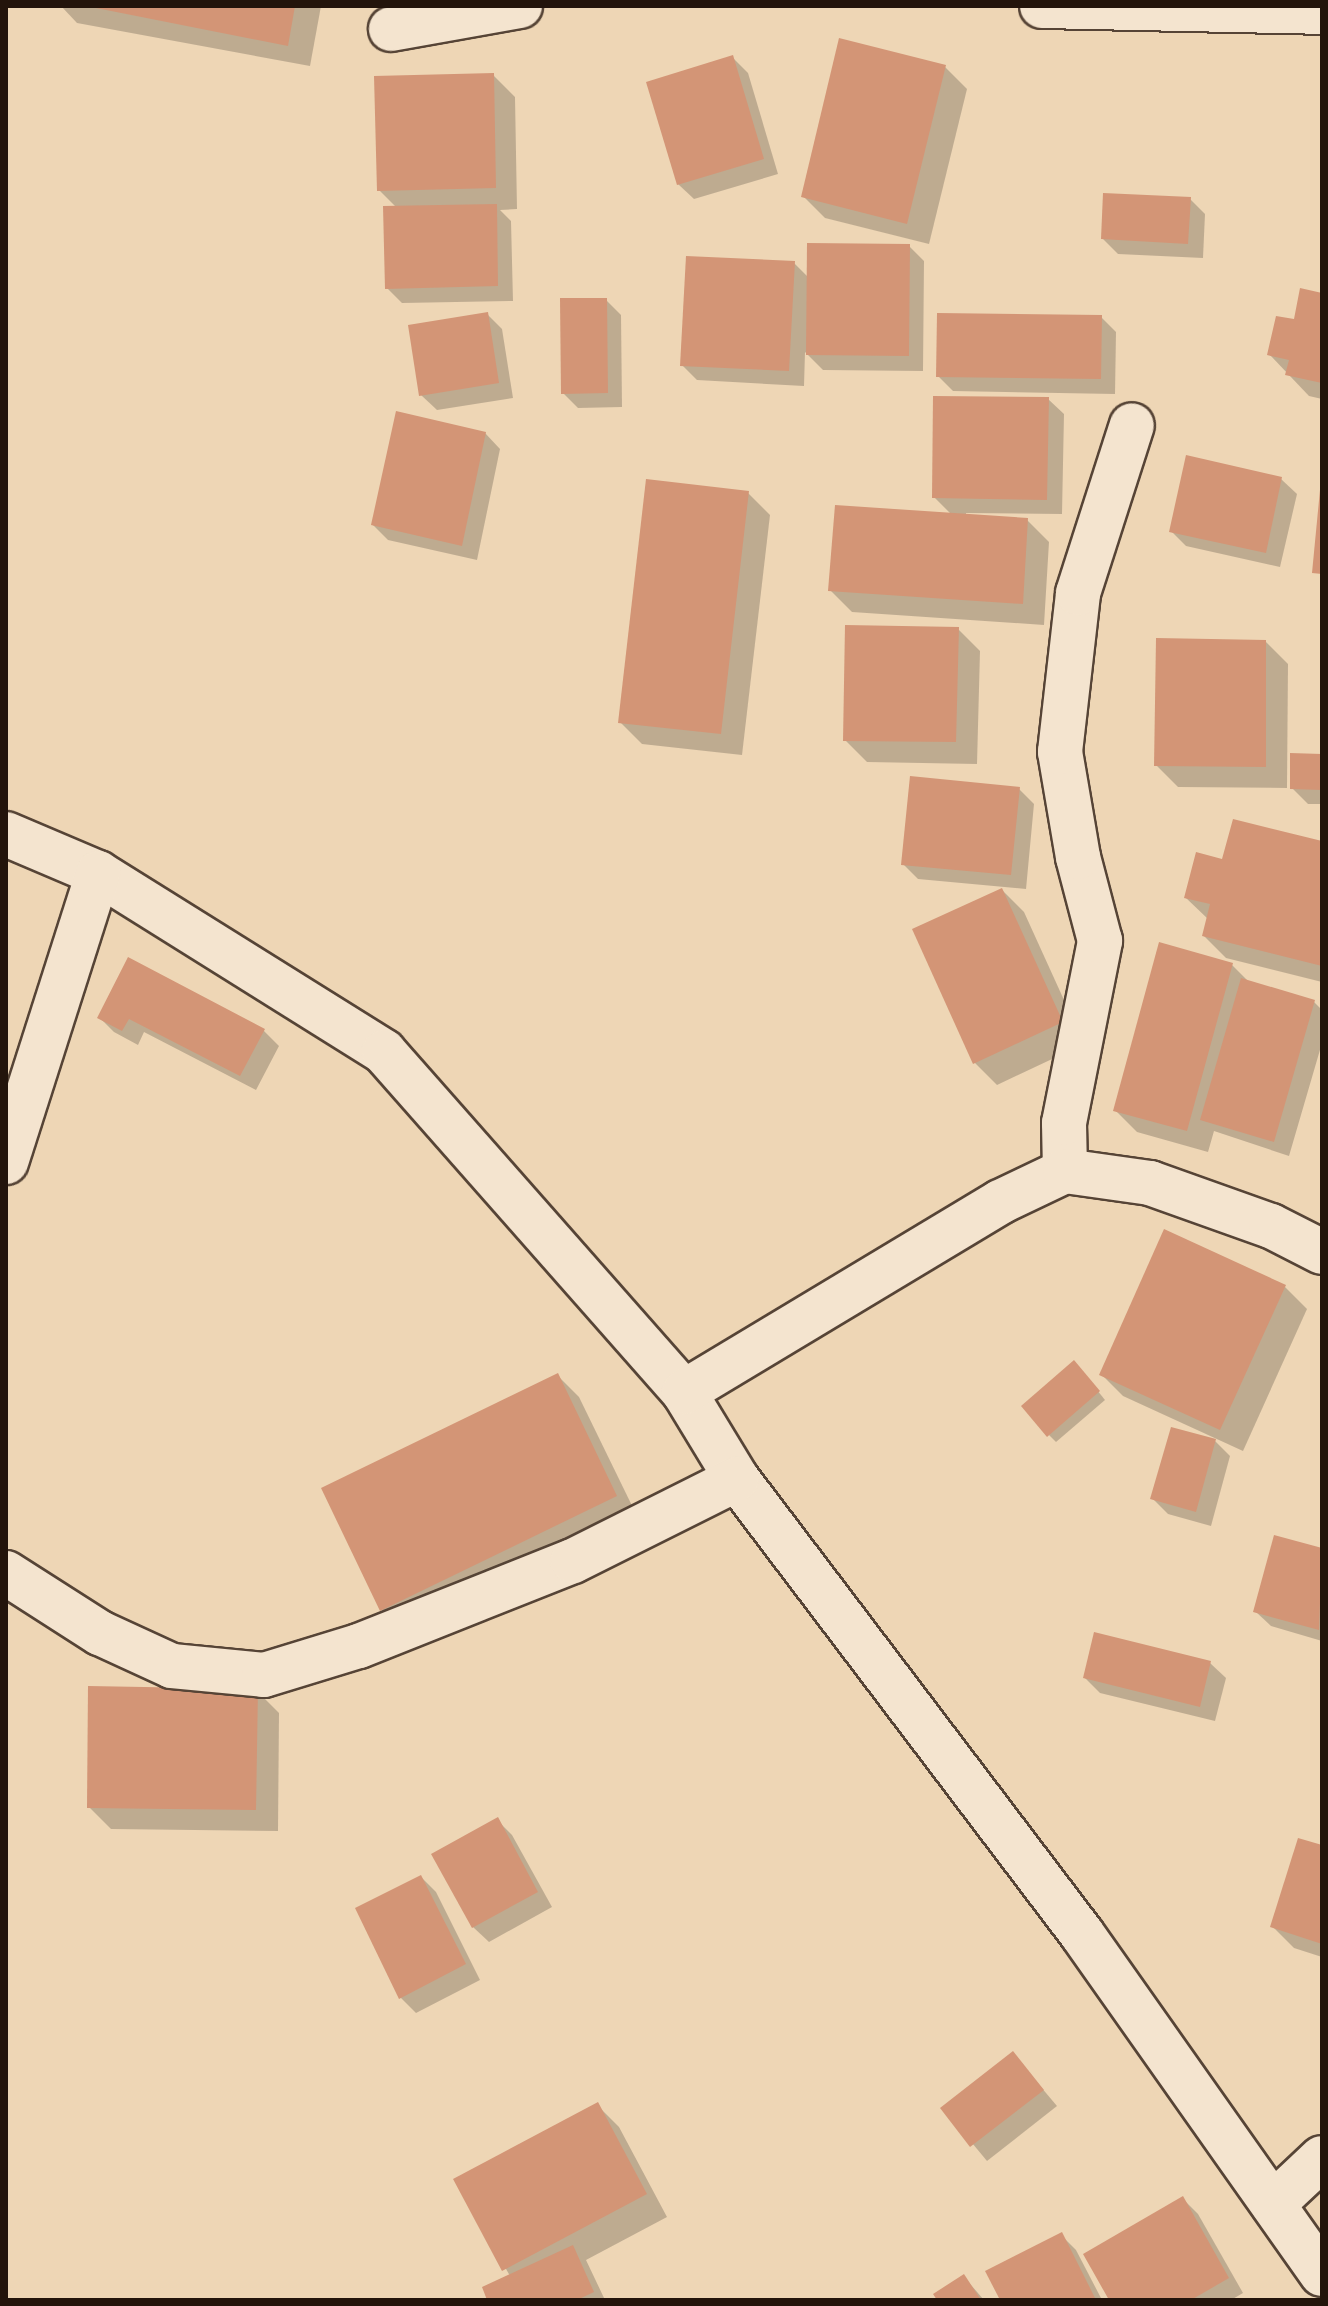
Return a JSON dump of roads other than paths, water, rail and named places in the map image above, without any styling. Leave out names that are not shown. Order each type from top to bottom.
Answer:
[{"type":"street","points":[[391,29],[520,6]]},
{"type":"street","points":[[1042,6],[1322,12]]},
{"type":"street","points":[[1065,1171],[1064,1123],[1100,941],[1078,857],[1060,752],[1078,593],[1132,425]]},
{"type":"street","points":[[6,834],[98,873],[384,1052],[684,1392],[737,1479],[1082,1934],[1322,2274]]},
{"type":"street","points":[[6,1162],[98,873]]},
{"type":"street","points":[[684,1392],[1000,1202],[1065,1171],[1150,1183],[1271,1226],[1322,1252]]},
{"type":"street","points":[[6,1573],[100,1633],[172,1666],[264,1675],[359,1646],[573,1561],[737,1479]]},
{"type":"street","points":[[1273,2204],[1322,2158]]}]
